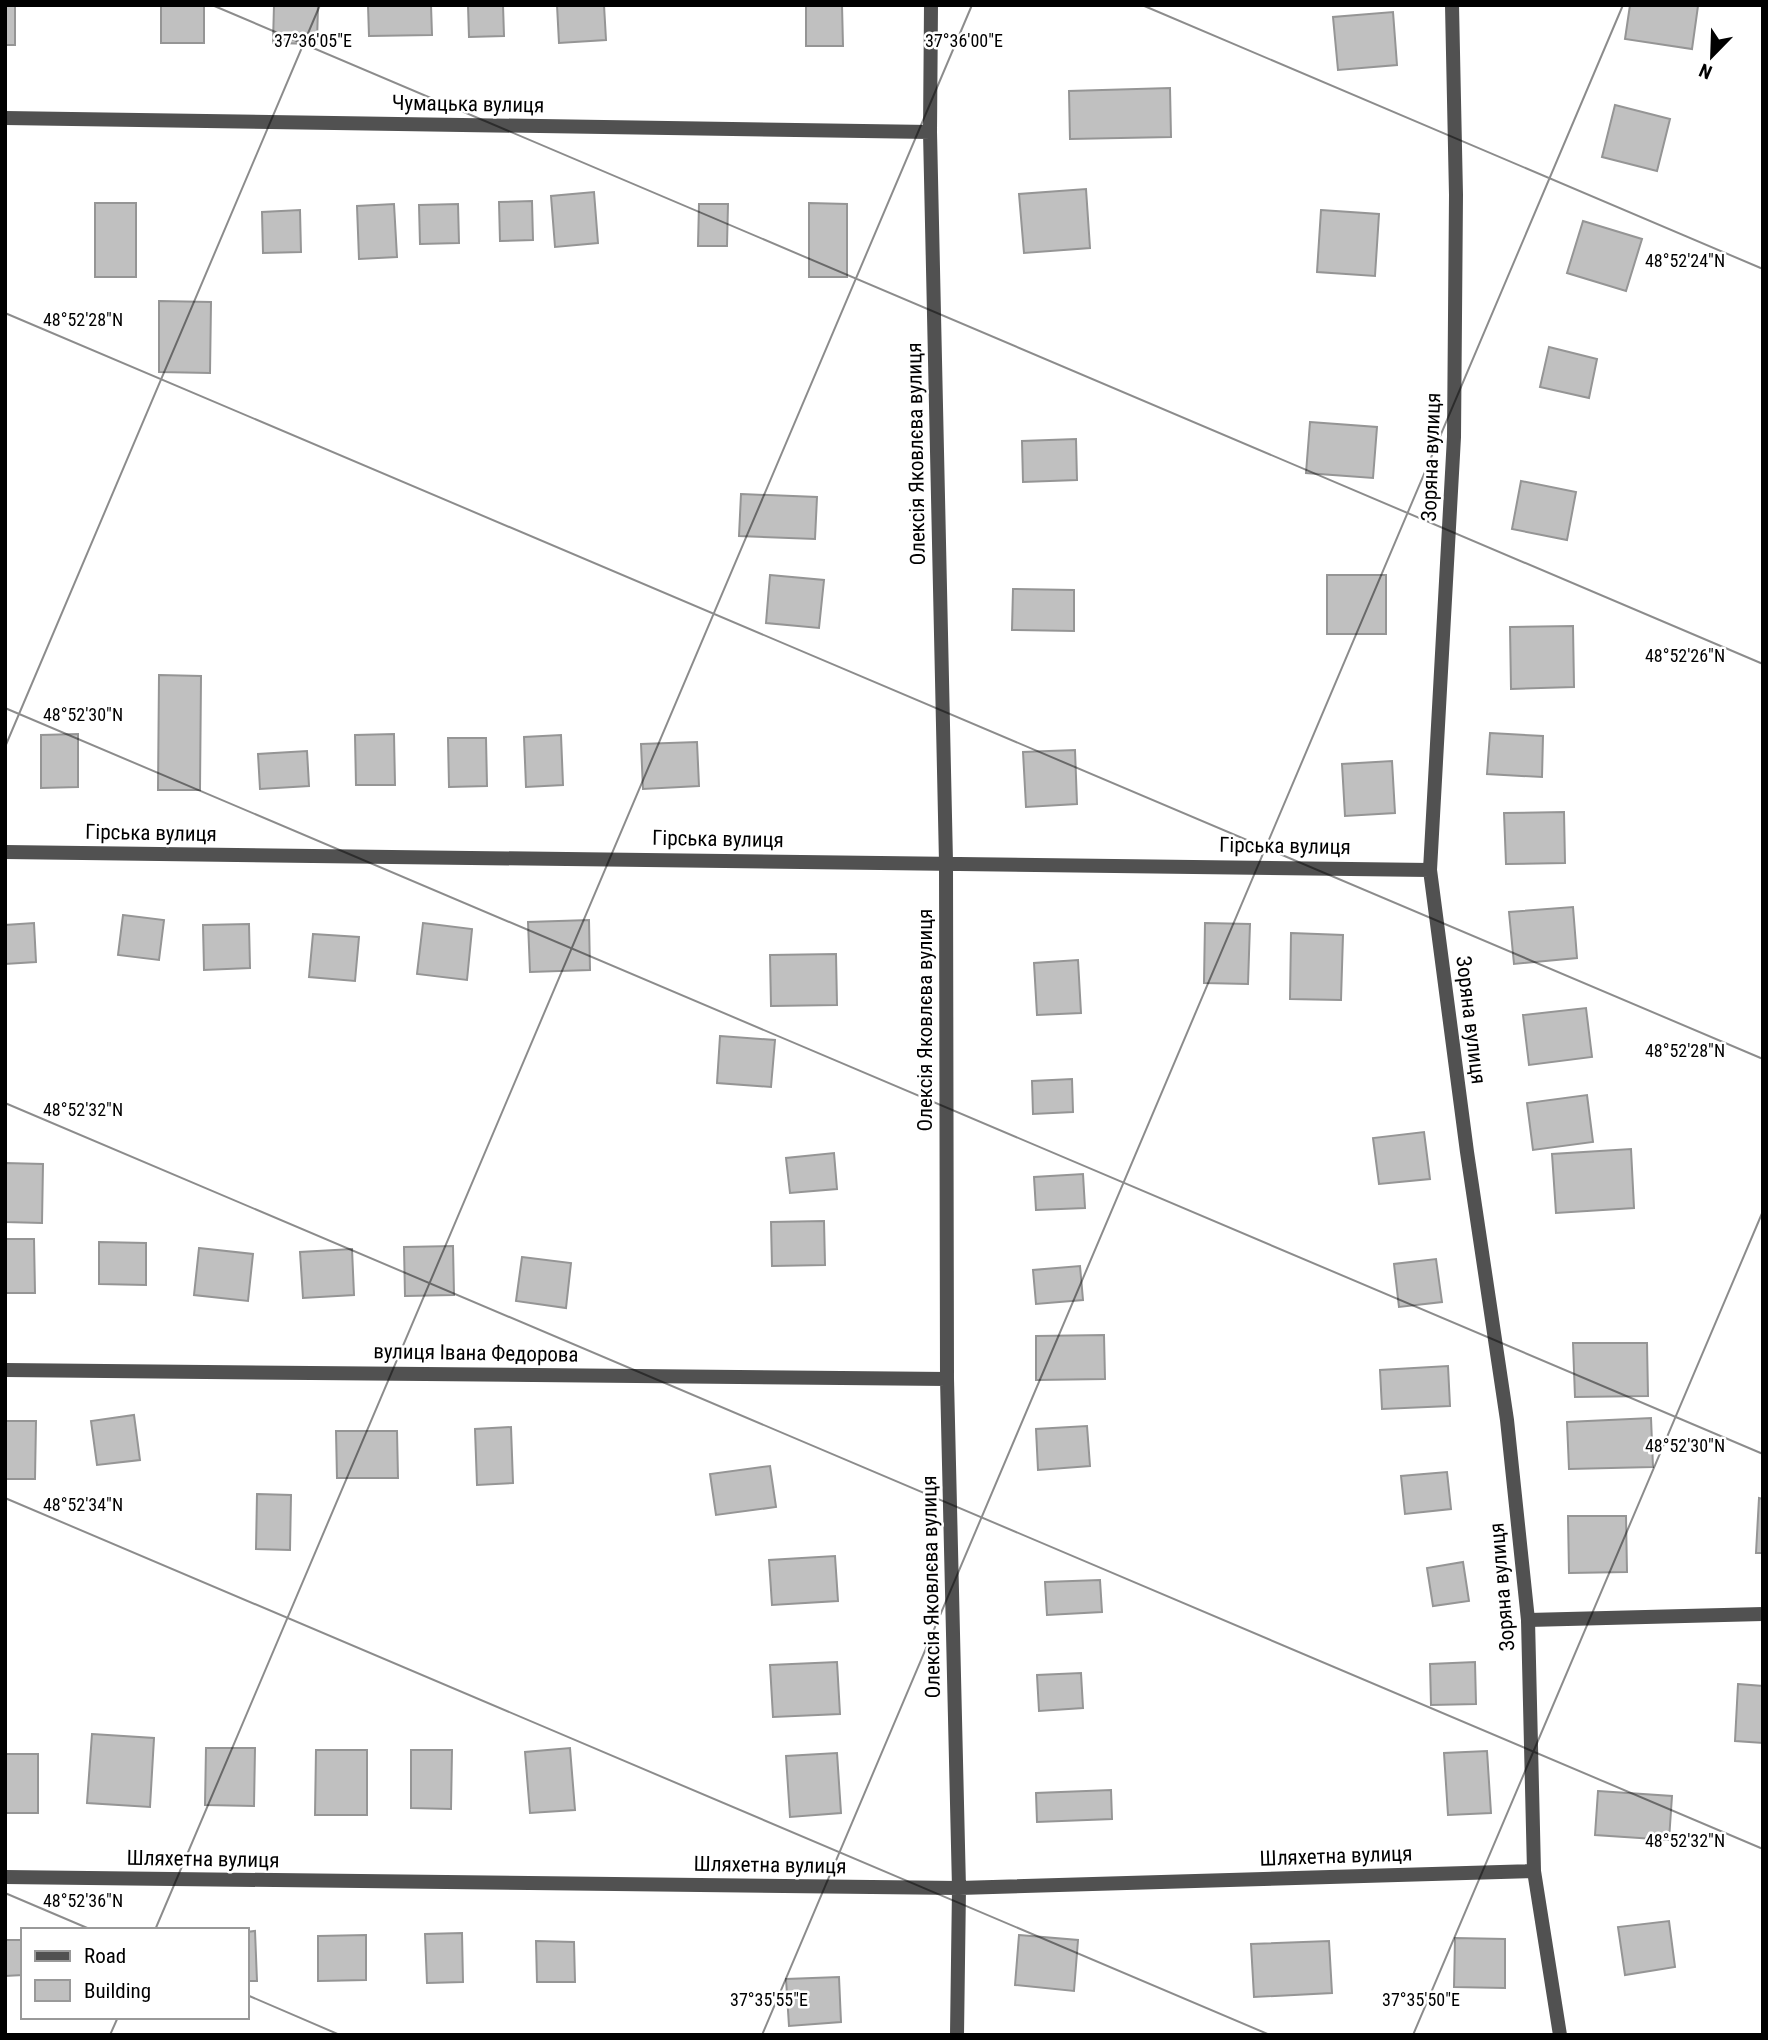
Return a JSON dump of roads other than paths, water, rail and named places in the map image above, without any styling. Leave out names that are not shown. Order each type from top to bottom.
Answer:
[{"type":"street","name":"Олексія Яковлєва вулиця","points":[[930,5],[930,132],[946,862],[947,1379],[959,1888],[957,2035]]},
{"type":"street","name":"Зоряна вулиця","points":[[1452,5],[1455,195],[1454,437],[1430,870],[1466,1152],[1507,1420],[1528,1620],[1534,1871],[1560,2035]]},
{"type":"street","name":"Чумацька вулиця","points":[[5,118],[930,132]]},
{"type":"street","name":"Гірська вулиця","points":[[5,852],[1430,870]]},
{"type":"street","name":"вулиця Івана Федорова","points":[[5,1370],[947,1379]]},
{"type":"street","points":[[1528,1620],[1763,1614]]},
{"type":"street","name":"Шляхетна вулиця","points":[[5,1877],[959,1888],[1534,1871]]}]
